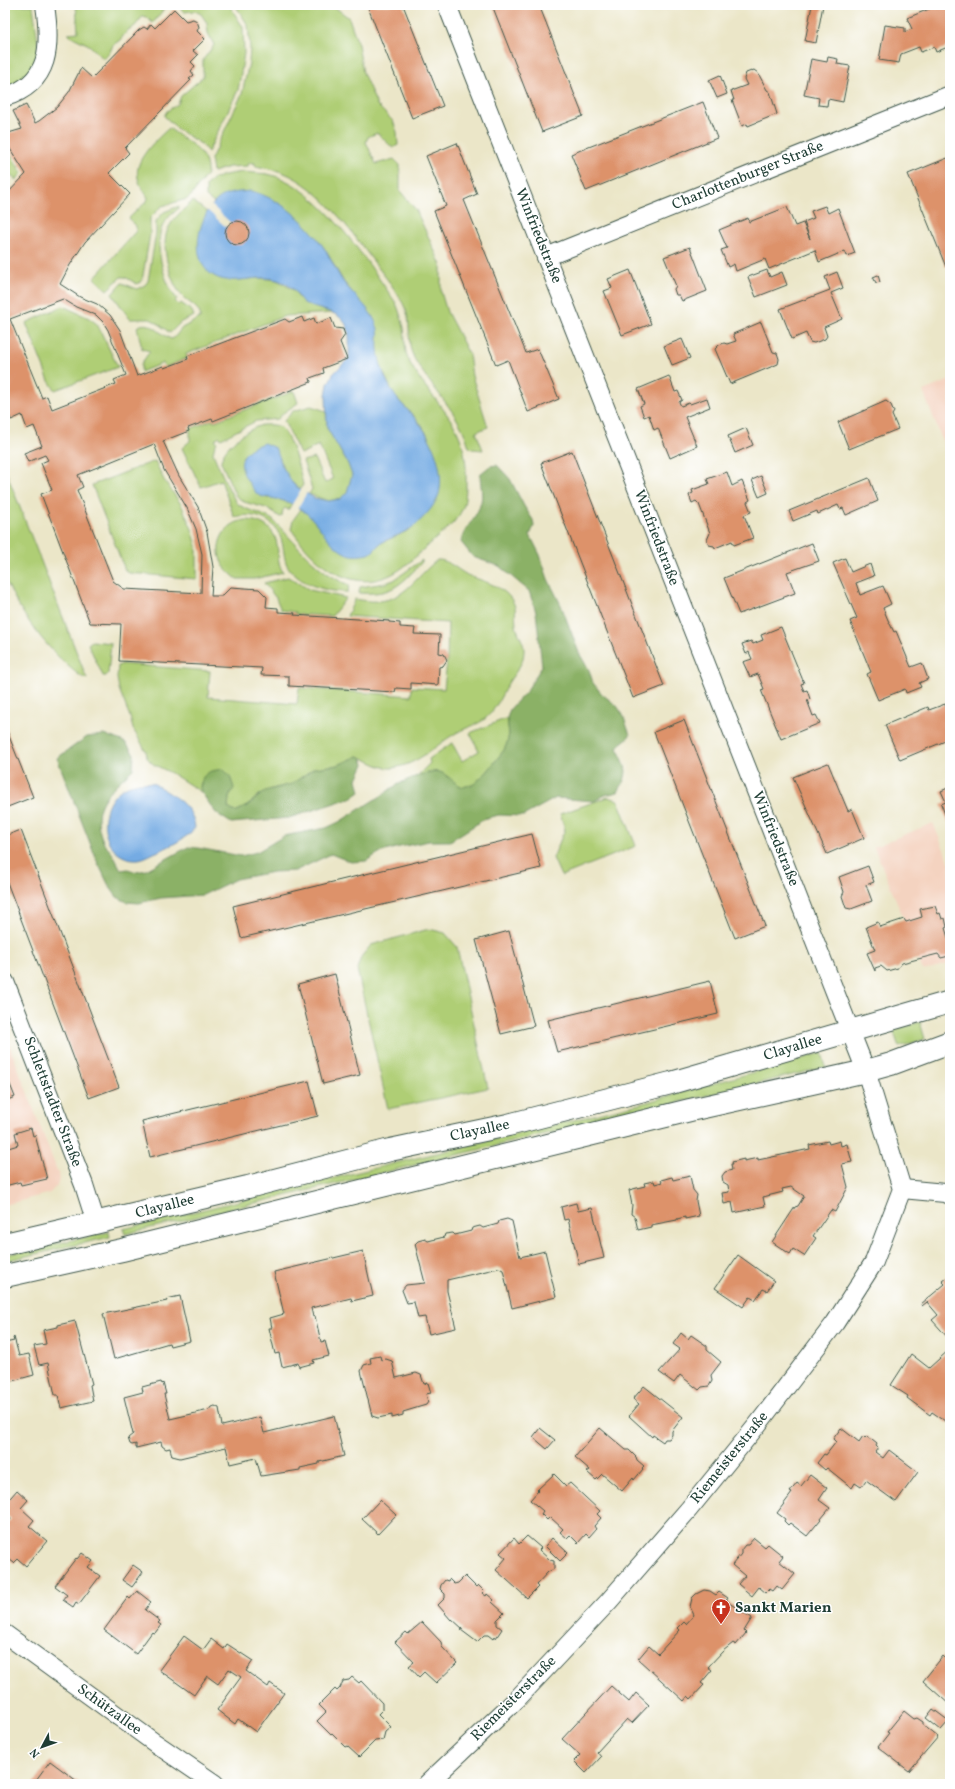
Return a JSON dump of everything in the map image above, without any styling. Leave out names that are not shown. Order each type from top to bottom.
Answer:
[{"type":"main road","name":"Clayallee","points":[[5,1244],[390,1150],[508,1125],[655,1087],[781,1052],[850,1030],[950,1002]]},
{"type":"main road","name":"Clayallee","points":[[5,1276],[129,1248],[690,1110],[866,1071],[891,1064],[950,1042]]},
{"type":"street","points":[[5,97],[19,91],[32,82],[44,64],[48,40],[45,5]]},
{"type":"street","name":"Winfriedstraße","points":[[447,5],[866,1071]]},
{"type":"street","name":"Charlottenburger Straße","points":[[546,257],[950,95]]},
{"type":"street","name":"Schlettstadter Straße","points":[[5,982],[84,1185],[96,1223]]},
{"type":"street","points":[[866,1071],[902,1190],[945,1193],[950,1195]]},
{"type":"street","name":"Riemeisterstraße","points":[[427,1784],[517,1699],[609,1600],[689,1509],[758,1424],[834,1323],[874,1262],[902,1190]]},
{"type":"street","name":"Schützallee","points":[[5,1634],[155,1743],[215,1784]]},
{"type":"shaded area","points":[[950,380],[950,460],[923,391]]},
{"type":"shaded area","points":[[933,823],[950,864],[950,963],[923,971],[904,919],[874,847]]},
{"type":"shaded area","points":[[5,1034],[59,1179],[57,1185],[50,1193],[5,1205]]},
{"type":"green space","points":[[5,5],[33,5],[38,44],[35,64],[29,73],[19,82],[5,90]]},
{"type":"green space","points":[[76,5],[167,5],[153,23],[143,16],[135,26],[128,30],[120,40],[113,45],[110,52],[104,59],[89,45],[69,35],[69,33],[78,32]]},
{"type":"green space","points":[[177,5],[229,5],[243,27],[244,53],[238,90],[208,152],[201,144],[180,131],[164,116],[167,111],[178,104],[181,96],[203,77],[203,60],[214,45],[208,33],[207,23],[201,14],[195,11],[184,12]]},
{"type":"green space","points":[[235,5],[332,5],[349,18],[358,44],[363,73],[377,105],[393,121],[397,132],[398,145],[393,148],[377,133],[368,137],[366,142],[376,164],[394,159],[400,165],[400,191],[416,210],[441,265],[441,292],[447,312],[469,354],[472,376],[488,427],[476,432],[483,450],[472,449],[469,447],[465,434],[459,423],[414,358],[410,346],[408,316],[400,297],[355,236],[334,211],[310,188],[296,179],[282,172],[255,166],[255,163],[249,163],[248,166],[229,167],[213,172],[211,159],[242,94],[249,63],[250,48],[248,25]]},
{"type":"green space","points":[[169,128],[200,152],[207,166],[207,174],[191,196],[187,199],[162,206],[150,218],[150,234],[142,281],[137,284],[125,277],[121,277],[107,290],[94,278],[136,231],[136,226],[129,218],[147,201],[148,198],[139,181],[137,171],[139,164],[147,150]]},
{"type":"green space","points":[[5,145],[22,173],[16,180],[5,171]]},
{"type":"green space","points":[[243,172],[267,174],[286,181],[305,193],[323,208],[340,227],[371,267],[396,303],[404,328],[406,350],[410,363],[418,377],[445,412],[459,436],[464,451],[466,468],[465,496],[462,510],[455,521],[446,530],[404,567],[388,576],[373,580],[359,580],[345,577],[332,571],[300,541],[291,529],[293,520],[301,509],[324,531],[369,554],[379,544],[407,531],[416,523],[437,461],[427,434],[420,423],[394,395],[386,378],[379,361],[377,348],[378,330],[372,316],[344,282],[325,249],[306,225],[276,201],[217,200],[214,203],[206,197],[206,185],[214,179]]},
{"type":"green space","points":[[193,201],[207,212],[199,242],[200,257],[239,280],[258,278],[277,280],[295,291],[299,298],[317,308],[333,313],[285,316],[186,354],[187,358],[165,367],[163,363],[141,372],[141,364],[150,351],[142,349],[137,327],[142,325],[151,326],[171,339],[174,338],[182,328],[200,318],[197,308],[182,296],[174,282],[170,273],[165,244],[170,225]]},
{"type":"green space","points":[[179,206],[163,225],[160,233],[159,242],[161,263],[168,284],[177,299],[175,301],[179,305],[181,303],[192,311],[194,316],[181,322],[170,333],[150,319],[130,319],[112,294],[122,283],[137,289],[145,285],[148,281],[156,233],[156,221],[164,212]]},
{"type":"green space","points":[[63,306],[89,318],[97,324],[118,367],[55,390],[49,381],[26,323]]},
{"type":"green space","points":[[294,391],[298,403],[283,413],[278,419],[256,421],[221,439],[219,436],[215,440],[217,443],[213,453],[238,504],[273,520],[317,565],[327,573],[349,585],[348,592],[333,591],[317,587],[296,576],[288,568],[282,542],[275,528],[264,519],[257,517],[234,517],[221,480],[201,487],[182,448],[190,441],[190,429],[212,420],[213,422]]},
{"type":"green space","points":[[311,406],[326,411],[327,428],[348,464],[352,475],[347,492],[340,499],[328,501],[309,494],[312,489],[303,461],[314,458],[325,483],[333,479],[319,445],[310,449],[310,451],[300,454],[284,421],[293,411]]},
{"type":"green space","points":[[262,425],[276,425],[284,431],[288,437],[294,454],[303,485],[300,489],[293,483],[279,456],[252,448],[242,457],[266,498],[275,498],[292,504],[288,510],[285,508],[283,510],[282,516],[280,517],[266,508],[244,502],[236,496],[221,462],[222,456],[231,444],[243,434]]},
{"type":"green space","points":[[155,461],[164,480],[181,504],[192,529],[197,546],[197,579],[129,573],[125,570],[92,485]]},
{"type":"green space","points":[[497,465],[510,479],[533,520],[534,526],[530,535],[540,555],[548,579],[561,605],[579,653],[589,670],[593,683],[602,694],[617,706],[623,715],[630,735],[617,748],[626,770],[626,775],[618,792],[605,795],[594,801],[556,798],[523,816],[499,815],[486,818],[450,841],[429,841],[395,848],[379,853],[366,861],[351,862],[331,854],[295,871],[273,872],[236,879],[203,895],[161,898],[139,903],[127,902],[117,897],[109,886],[97,861],[57,758],[87,737],[103,735],[115,738],[126,743],[134,754],[133,769],[109,792],[100,808],[98,818],[103,841],[112,853],[121,870],[128,869],[137,872],[146,870],[188,847],[241,856],[257,852],[284,836],[326,828],[339,822],[394,787],[425,773],[436,771],[440,772],[463,787],[474,784],[487,772],[504,750],[507,743],[509,734],[507,718],[510,709],[526,692],[542,666],[536,612],[529,591],[499,566],[473,557],[461,542],[462,537],[477,513],[482,499],[480,474],[490,466]]},
{"type":"green space","points":[[5,469],[87,679],[79,675],[67,665],[49,647],[26,617],[5,579],[5,521],[8,499],[5,488]]},
{"type":"green space","points":[[245,520],[262,523],[273,534],[276,539],[279,562],[283,572],[254,579],[237,579],[223,565],[219,550],[222,536],[231,525]]},
{"type":"green space","points":[[422,560],[422,562],[408,577],[395,587],[380,592],[359,593],[360,587],[394,580]]},
{"type":"green space","points":[[437,560],[446,562],[468,575],[497,587],[508,595],[515,607],[516,625],[524,648],[524,656],[495,707],[483,720],[458,732],[411,763],[388,768],[379,766],[358,756],[338,765],[314,768],[292,784],[271,789],[260,794],[247,806],[235,812],[228,808],[229,797],[232,793],[200,783],[201,792],[171,773],[153,764],[147,758],[146,751],[133,729],[119,689],[117,678],[118,666],[122,664],[210,671],[208,697],[297,704],[299,688],[411,696],[412,687],[444,689],[447,661],[448,623],[347,616],[355,599],[371,601],[394,597],[410,586]]},
{"type":"green space","points":[[288,577],[310,590],[346,598],[332,616],[295,614],[295,612],[281,610],[276,598],[264,583]]},
{"type":"green space","points":[[92,641],[111,643],[108,674],[106,676],[103,676],[88,644]]},
{"type":"green space","points":[[507,718],[509,734],[504,750],[487,772],[474,784],[463,787],[442,773],[415,778],[430,763],[429,759],[452,743],[462,761],[479,751],[470,733]]},
{"type":"green space","points":[[358,756],[361,757],[364,764],[357,779],[360,792],[353,797],[289,818],[231,823],[216,813],[201,792],[200,787],[203,777],[211,771],[223,769],[230,776],[234,788],[229,797],[228,808],[235,812],[247,806],[265,791],[292,784],[314,768],[338,765]]},
{"type":"green space","points":[[608,797],[618,800],[636,846],[561,876],[553,858],[565,829],[560,814]]},
{"type":"green space","points":[[429,929],[445,933],[457,947],[488,1088],[388,1109],[357,969],[361,957],[371,945]]},
{"type":"green space","points":[[920,1022],[925,1039],[899,1047],[893,1030]]},
{"type":"green space","points":[[822,1053],[826,1067],[125,1234],[123,1229],[644,1103]]},
{"type":"green space","points":[[109,1232],[110,1237],[5,1261],[5,1255]]},
{"type":"water","points":[[251,191],[284,206],[303,222],[319,241],[344,283],[368,310],[376,322],[378,329],[378,347],[381,367],[391,389],[396,398],[415,418],[433,446],[439,466],[440,476],[439,494],[437,499],[426,515],[415,525],[403,533],[381,543],[369,554],[353,555],[344,553],[331,542],[306,513],[299,508],[284,501],[263,497],[257,494],[242,469],[245,453],[250,449],[264,443],[275,448],[282,466],[294,485],[314,498],[328,501],[340,499],[347,492],[352,475],[348,464],[327,428],[326,395],[328,384],[333,374],[349,358],[349,336],[348,329],[345,324],[335,314],[304,303],[294,289],[282,282],[269,278],[237,280],[221,279],[214,276],[206,269],[201,261],[198,250],[198,239],[204,218],[210,208],[216,201],[224,196],[232,193]]},
{"type":"water","points":[[153,783],[180,801],[186,807],[194,820],[195,828],[178,841],[144,858],[139,859],[124,857],[112,848],[106,835],[105,820],[108,805],[118,792],[132,784]]},
{"type":"pier","points":[[210,204],[231,223],[241,222],[248,228],[249,237],[242,245],[233,245],[226,239],[227,228],[206,209]]},
{"type":"pier","points":[[302,488],[308,491],[297,509],[291,506]]},
{"type":"building","points":[[367,5],[403,5],[443,106],[412,118]]},
{"type":"building","points":[[492,5],[539,5],[583,116],[542,132]]},
{"type":"building","points":[[812,5],[823,5],[816,43],[805,41]]},
{"type":"building","points":[[939,5],[950,5],[950,46],[936,52],[934,47],[921,52],[919,47],[901,54],[899,63],[879,60],[885,25],[905,28],[905,32],[912,29],[907,18]]},
{"type":"building","points":[[174,9],[186,21],[193,19],[197,21],[199,27],[197,31],[205,39],[193,51],[198,55],[191,62],[195,66],[191,71],[194,75],[189,79],[191,80],[125,148],[129,153],[109,173],[130,194],[85,242],[60,284],[80,297],[97,304],[110,315],[120,330],[137,376],[163,366],[164,368],[188,359],[187,356],[285,319],[289,322],[302,317],[304,322],[314,318],[316,324],[331,318],[335,328],[343,329],[345,335],[340,342],[347,359],[323,368],[324,373],[310,378],[311,382],[213,421],[212,419],[188,428],[189,431],[163,441],[179,476],[198,507],[207,532],[213,567],[211,596],[222,596],[231,587],[259,589],[267,597],[266,607],[278,608],[278,612],[295,613],[294,615],[389,621],[400,623],[400,627],[415,628],[414,634],[440,635],[439,653],[444,654],[447,660],[443,666],[439,667],[438,685],[411,683],[411,689],[396,688],[395,692],[289,686],[289,676],[261,675],[262,668],[119,661],[121,624],[90,623],[41,494],[52,490],[41,463],[48,460],[45,455],[28,462],[24,453],[42,446],[34,426],[27,429],[22,415],[11,420],[5,403],[5,196],[26,174],[5,141],[5,134],[22,129],[13,111],[26,105],[35,123],[39,121],[57,107],[69,92],[81,68],[92,78],[139,30],[144,27],[147,29],[151,24],[155,28]],"holes":[[[63,299],[76,307],[96,315],[103,322],[108,330],[126,375],[114,380],[116,384],[52,409],[47,396],[42,398],[10,319]],[[154,444],[164,470],[187,508],[196,529],[202,554],[201,593],[124,589],[113,581],[77,490],[83,487],[78,475]]]},
{"type":"building","points":[[828,57],[838,59],[837,64],[850,66],[843,102],[828,99],[827,106],[818,105],[819,98],[804,95],[811,59],[827,62]]},
{"type":"building","points":[[754,70],[758,73],[767,90],[770,92],[777,114],[748,126],[747,124],[742,126],[732,100],[734,100],[731,91],[747,85],[744,79],[746,73]]},
{"type":"building","points":[[720,75],[727,94],[717,98],[709,80]]},
{"type":"building","points":[[703,102],[717,138],[586,191],[571,154]]},
{"type":"building","points":[[457,143],[477,194],[464,200],[526,353],[538,349],[559,399],[528,412],[508,360],[496,365],[434,211],[446,206],[426,156]]},
{"type":"building","points":[[950,157],[950,265],[946,267],[908,174]]},
{"type":"building","points":[[825,206],[828,213],[838,208],[855,253],[847,256],[845,251],[819,262],[815,250],[769,269],[765,259],[736,271],[734,264],[728,267],[721,250],[727,248],[719,230],[748,218],[749,222],[787,207],[795,226],[803,223],[810,239],[804,222],[814,218],[811,211]]},
{"type":"building","points":[[237,221],[245,225],[249,233],[245,241],[237,245],[229,241],[225,233],[229,225]]},
{"type":"building","points":[[690,247],[707,291],[682,301],[679,295],[676,295],[674,289],[676,286],[664,257]]},
{"type":"building","points":[[630,270],[651,324],[622,335],[604,291],[612,288],[608,279]]},
{"type":"building","points":[[767,270],[770,277],[782,272],[787,285],[756,297],[748,277]]},
{"type":"building","points":[[837,272],[843,288],[831,293],[842,319],[824,327],[827,336],[825,339],[814,343],[810,342],[806,333],[792,339],[780,309],[830,290],[825,277]]},
{"type":"building","points":[[878,275],[880,282],[876,283],[873,277]]},
{"type":"building","points":[[761,322],[773,352],[777,353],[779,359],[778,364],[730,384],[715,349],[724,343],[727,344],[736,341],[733,334]]},
{"type":"building","points":[[682,339],[690,358],[672,365],[664,346]]},
{"type":"building","points":[[669,376],[675,392],[678,391],[682,400],[679,402],[681,406],[707,398],[710,407],[685,417],[697,446],[670,458],[658,428],[654,430],[649,415],[644,417],[640,406],[644,404],[638,389]]},
{"type":"building","points":[[886,401],[891,405],[894,412],[892,415],[898,429],[849,449],[838,422]]},
{"type":"building","points":[[746,428],[753,445],[735,453],[728,436]]},
{"type":"building","points":[[572,451],[664,686],[633,698],[541,463]]},
{"type":"building","points":[[727,472],[732,486],[742,481],[750,500],[747,502],[751,512],[744,515],[753,538],[734,545],[732,541],[715,548],[714,546],[709,545],[707,540],[710,533],[699,504],[696,501],[692,503],[689,495],[693,493],[692,490],[709,484],[707,479]]},
{"type":"building","points":[[761,476],[768,493],[759,497],[752,480]]},
{"type":"building","points":[[869,478],[878,501],[846,515],[843,508],[840,509],[838,505],[818,514],[817,511],[793,521],[789,511]]},
{"type":"building","points":[[812,543],[819,561],[787,572],[795,593],[739,614],[724,578]]},
{"type":"building","points":[[845,558],[851,572],[870,564],[874,576],[856,583],[860,595],[883,586],[891,604],[883,608],[894,632],[896,631],[911,667],[922,663],[928,679],[919,683],[921,687],[906,693],[905,689],[878,700],[867,674],[871,672],[850,621],[857,618],[833,563]]},
{"type":"building","points":[[781,627],[804,683],[801,684],[804,691],[807,690],[810,699],[807,700],[813,716],[816,715],[820,723],[781,739],[761,690],[764,689],[758,674],[750,677],[743,662],[752,659],[749,652],[746,654],[742,644],[751,641],[753,644],[763,640],[761,635]]},
{"type":"building","points":[[945,704],[950,716],[950,739],[900,760],[885,725],[928,707],[929,710]]},
{"type":"building","points":[[684,720],[765,926],[735,938],[654,732]]},
{"type":"building","points":[[5,726],[33,797],[5,808]]},
{"type":"building","points":[[828,763],[848,811],[852,809],[864,838],[827,854],[793,777]]},
{"type":"building","points":[[950,787],[950,821],[948,822],[941,804],[946,802],[941,791]]},
{"type":"building","points":[[21,830],[119,1087],[89,1098],[5,877],[5,836]]},
{"type":"building","points":[[532,834],[541,868],[241,938],[233,906]]},
{"type":"building","points":[[868,866],[874,882],[866,885],[872,901],[851,909],[846,908],[842,896],[844,892],[839,877]]},
{"type":"building","points":[[935,906],[942,919],[945,918],[947,927],[945,928],[950,944],[949,956],[941,958],[938,954],[902,963],[898,968],[887,971],[881,966],[875,968],[875,971],[867,953],[875,950],[866,927],[878,922],[880,927],[904,919],[906,922],[922,917],[920,909]]},
{"type":"building","points":[[509,931],[534,1026],[501,1034],[476,940]]},
{"type":"building","points":[[335,974],[360,1075],[323,1084],[298,984]]},
{"type":"building","points":[[710,981],[718,1014],[557,1052],[548,1020]]},
{"type":"building","points":[[5,1072],[15,1097],[5,1101]]},
{"type":"building","points":[[309,1081],[318,1116],[150,1157],[142,1121]]},
{"type":"building","points":[[31,1128],[33,1136],[35,1135],[47,1179],[21,1185],[20,1182],[5,1186],[5,1149],[18,1145],[15,1133]]},
{"type":"building","points":[[828,1141],[829,1144],[840,1141],[841,1146],[847,1144],[852,1162],[842,1164],[848,1187],[835,1212],[831,1210],[813,1236],[816,1238],[804,1256],[793,1249],[790,1254],[772,1242],[804,1196],[791,1187],[782,1189],[783,1192],[763,1197],[765,1206],[734,1213],[732,1202],[724,1204],[722,1193],[729,1192],[728,1185],[723,1182],[722,1176],[725,1172],[732,1170],[732,1162],[744,1159],[744,1161],[758,1158],[758,1160],[810,1149],[809,1145]]},
{"type":"building","points":[[690,1176],[693,1190],[697,1195],[696,1201],[699,1216],[685,1219],[685,1217],[651,1225],[651,1227],[638,1230],[635,1217],[631,1214],[632,1205],[629,1190],[645,1186],[644,1183],[654,1181],[655,1184],[662,1182],[661,1180],[672,1177],[673,1180]]},
{"type":"building","points":[[576,1203],[578,1211],[592,1208],[604,1258],[579,1264],[568,1219],[564,1220],[561,1207]]},
{"type":"building","points":[[507,1219],[512,1221],[520,1257],[545,1251],[556,1297],[512,1308],[503,1270],[499,1268],[447,1280],[447,1291],[456,1328],[429,1334],[425,1317],[418,1318],[414,1302],[407,1303],[402,1290],[406,1285],[425,1283],[415,1244],[418,1241],[425,1239],[428,1241],[444,1237],[445,1234],[453,1233],[455,1235],[471,1231],[472,1228],[480,1226],[483,1228],[498,1224],[499,1221]]},
{"type":"building","points":[[363,1251],[373,1296],[352,1301],[351,1298],[311,1308],[313,1317],[315,1316],[321,1342],[325,1341],[329,1356],[313,1360],[314,1363],[299,1367],[298,1363],[282,1367],[279,1353],[275,1354],[269,1328],[272,1328],[270,1318],[284,1314],[274,1272]]},
{"type":"building","points":[[738,1255],[774,1281],[767,1291],[763,1289],[755,1300],[750,1297],[743,1307],[715,1288]]},
{"type":"building","points":[[950,1275],[950,1340],[932,1320],[938,1315],[927,1302],[922,1306],[921,1304],[945,1284],[942,1281]]},
{"type":"building","points":[[180,1296],[190,1341],[170,1346],[169,1343],[114,1359],[103,1314],[167,1301],[166,1299]]},
{"type":"building","points":[[75,1321],[92,1384],[90,1385],[93,1401],[61,1408],[58,1395],[55,1395],[48,1363],[39,1365],[34,1346],[46,1344],[43,1330]]},
{"type":"building","points":[[681,1333],[688,1339],[691,1335],[707,1346],[707,1350],[721,1362],[711,1375],[712,1381],[709,1386],[702,1387],[699,1390],[680,1375],[674,1383],[659,1372],[680,1349],[673,1344]]},
{"type":"building","points":[[14,1337],[19,1356],[29,1354],[34,1375],[5,1383],[5,1343],[14,1341]]},
{"type":"building","points":[[950,1349],[950,1421],[948,1423],[932,1412],[930,1415],[907,1398],[908,1396],[891,1385],[911,1354],[929,1368]]},
{"type":"building","points":[[380,1356],[381,1360],[386,1359],[392,1361],[396,1378],[416,1373],[421,1375],[424,1384],[428,1383],[431,1393],[426,1394],[428,1402],[426,1405],[403,1412],[403,1415],[392,1418],[392,1415],[378,1418],[372,1416],[361,1371],[364,1365],[371,1363],[370,1358]]},
{"type":"building","points":[[161,1382],[162,1384],[163,1383],[166,1394],[164,1394],[170,1419],[209,1410],[211,1407],[215,1406],[219,1408],[222,1426],[260,1417],[264,1433],[334,1416],[344,1456],[300,1468],[300,1470],[261,1476],[256,1458],[230,1464],[226,1447],[180,1458],[172,1456],[170,1448],[166,1449],[162,1446],[161,1442],[136,1448],[136,1444],[130,1444],[128,1438],[133,1434],[124,1397],[143,1392],[142,1387]]},
{"type":"building","points":[[644,1386],[683,1417],[672,1431],[672,1435],[669,1439],[665,1439],[663,1442],[653,1435],[652,1437],[629,1416],[639,1404],[633,1399]]},
{"type":"building","points":[[540,1428],[555,1440],[547,1449],[533,1437]]},
{"type":"building","points":[[600,1428],[626,1450],[629,1450],[644,1466],[634,1480],[633,1478],[622,1491],[602,1474],[596,1480],[587,1472],[590,1470],[575,1457]]},
{"type":"building","points":[[841,1428],[859,1442],[863,1436],[865,1438],[867,1436],[877,1444],[876,1446],[878,1448],[875,1452],[883,1458],[889,1450],[918,1472],[896,1502],[866,1480],[861,1487],[855,1483],[852,1488],[827,1468],[825,1470],[817,1463],[824,1454],[826,1455],[836,1442],[833,1439]]},
{"type":"building","points":[[554,1474],[566,1486],[570,1483],[600,1511],[597,1514],[601,1518],[594,1526],[596,1529],[589,1537],[586,1534],[578,1543],[570,1535],[567,1538],[560,1532],[563,1529],[550,1517],[547,1520],[541,1514],[543,1511],[530,1500],[538,1491],[537,1490]]},
{"type":"building","points":[[810,1475],[827,1488],[819,1500],[830,1508],[807,1536],[790,1523],[788,1525],[784,1521],[785,1519],[777,1513],[792,1493],[790,1492],[797,1483],[801,1486]]},
{"type":"building","points":[[17,1490],[28,1500],[21,1508],[34,1520],[29,1526],[47,1541],[26,1566],[18,1559],[14,1563],[5,1556],[5,1526],[11,1519],[5,1514],[5,1504]]},
{"type":"building","points":[[380,1500],[396,1515],[378,1534],[362,1519]]},
{"type":"building","points":[[527,1536],[541,1548],[539,1550],[550,1560],[554,1561],[554,1569],[548,1572],[536,1585],[538,1587],[527,1598],[496,1570],[506,1558],[500,1553],[514,1538],[519,1544]]},
{"type":"building","points":[[552,1538],[568,1553],[560,1561],[545,1546]]},
{"type":"building","points":[[754,1538],[765,1547],[768,1544],[783,1556],[779,1561],[795,1574],[782,1590],[777,1586],[773,1591],[770,1589],[766,1593],[759,1587],[752,1596],[738,1584],[745,1576],[732,1565],[741,1554],[741,1550],[745,1545],[748,1545]]},
{"type":"building","points":[[82,1553],[93,1561],[88,1567],[100,1576],[79,1604],[76,1602],[73,1607],[63,1600],[67,1595],[55,1586],[76,1558],[77,1559]]},
{"type":"building","points":[[133,1565],[143,1572],[132,1587],[122,1580]]},
{"type":"building","points":[[465,1576],[476,1587],[478,1585],[484,1591],[482,1593],[486,1596],[487,1594],[494,1600],[492,1602],[504,1613],[497,1620],[497,1625],[502,1629],[496,1638],[494,1637],[493,1639],[488,1635],[484,1635],[477,1642],[461,1630],[463,1629],[452,1619],[451,1620],[438,1605],[445,1598],[445,1594],[440,1589],[445,1580],[448,1581],[449,1579],[454,1584],[458,1583]]},
{"type":"building","points":[[704,1590],[710,1591],[716,1595],[719,1592],[728,1598],[726,1601],[752,1618],[744,1631],[746,1633],[736,1645],[733,1643],[708,1667],[712,1670],[701,1683],[704,1685],[691,1699],[688,1696],[684,1701],[638,1659],[649,1646],[658,1654],[680,1630],[678,1628],[684,1622],[686,1624],[694,1615],[690,1607],[692,1598]]},
{"type":"building","points":[[137,1591],[151,1602],[145,1610],[160,1621],[158,1623],[161,1625],[155,1633],[152,1632],[136,1654],[104,1630],[128,1597],[130,1599]]},
{"type":"building","points":[[422,1622],[441,1642],[442,1647],[457,1663],[436,1683],[424,1672],[419,1677],[409,1666],[414,1662],[395,1642],[406,1632],[408,1634]]},
{"type":"building","points":[[184,1636],[203,1650],[211,1639],[224,1649],[227,1644],[253,1661],[246,1671],[268,1687],[270,1683],[284,1693],[256,1732],[238,1719],[235,1724],[217,1710],[241,1677],[229,1669],[218,1684],[207,1676],[194,1695],[159,1670]]},
{"type":"building","points":[[943,1656],[949,1662],[950,1660],[950,1705],[923,1681]]},
{"type":"building","points":[[352,1677],[359,1683],[361,1681],[382,1703],[382,1710],[378,1714],[391,1727],[385,1732],[383,1740],[375,1741],[359,1757],[347,1746],[345,1747],[332,1734],[331,1735],[317,1721],[326,1712],[319,1705],[335,1689],[337,1691],[340,1688],[343,1681],[349,1680]]},
{"type":"building","points":[[611,1686],[629,1702],[636,1693],[649,1705],[632,1723],[627,1719],[597,1752],[601,1757],[586,1773],[574,1761],[580,1755],[562,1739]]},
{"type":"building","points":[[933,1709],[949,1721],[941,1730],[926,1718]]},
{"type":"building","points":[[904,1711],[914,1719],[917,1718],[923,1722],[923,1725],[938,1737],[909,1771],[878,1747],[889,1733],[887,1732]]},
{"type":"building","points":[[50,1761],[81,1784],[33,1784]]},
{"type":"place","name":"Sankt Marien","points":[[721,1625]]}]
